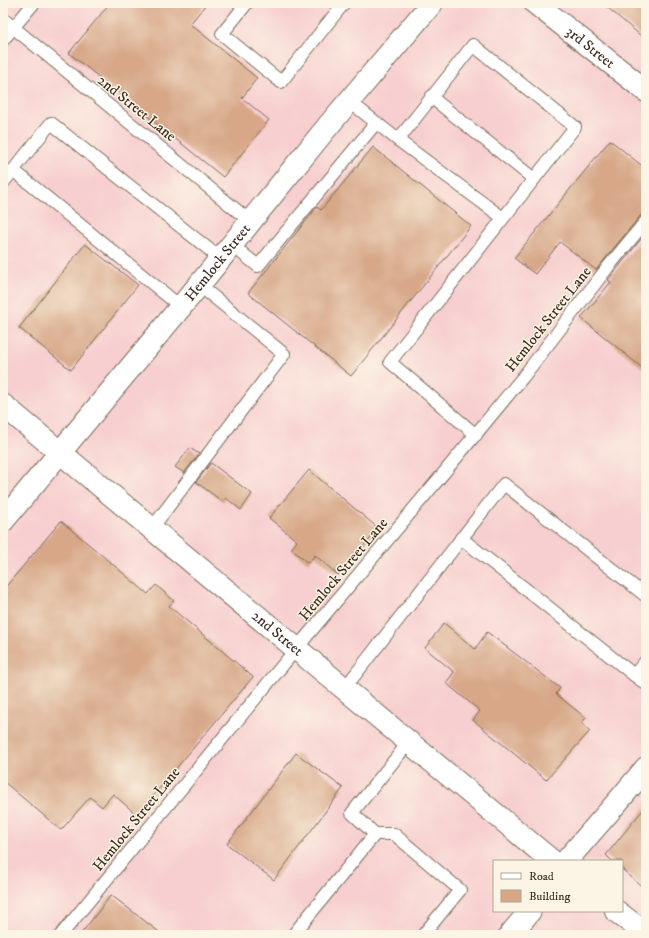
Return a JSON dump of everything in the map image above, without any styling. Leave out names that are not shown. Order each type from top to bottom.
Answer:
[{"type":"street","name":"Hemlock Street","points":[[3,521],[227,252],[349,101],[432,3]]},
{"type":"street","name":"3rd Street","points":[[535,3],[646,91]]},
{"type":"street","name":"2nd Street","points":[[3,405],[551,860]]},
{"type":"street","points":[[567,860],[646,768]]},
{"type":"street","points":[[510,935],[529,912]]},
{"type":"street","points":[[617,912],[646,934]]},
{"type":"lane","points":[[3,40],[34,3]]},
{"type":"lane","points":[[247,3],[222,34],[281,82],[344,3]]},
{"type":"lane","name":"2nd Street Lane","points":[[3,19],[251,222]]},
{"type":"lane","points":[[398,140],[473,45],[575,127],[390,362],[476,435]]},
{"type":"lane","points":[[431,97],[534,179]]},
{"type":"lane","points":[[349,101],[398,140],[503,218]]},
{"type":"lane","points":[[3,183],[51,123],[227,252],[258,266],[376,122]]},
{"type":"lane","points":[[13,170],[181,307]]},
{"type":"lane","name":"Hemlock Street Lane","points":[[61,935],[296,649],[476,435],[646,221]]},
{"type":"lane","points":[[152,528],[284,354],[199,285]]},
{"type":"lane","points":[[344,688],[504,484],[646,596]]},
{"type":"lane","points":[[461,538],[646,684]]},
{"type":"lane","points":[[634,675],[646,661]]},
{"type":"lane","points":[[409,742],[352,813],[376,834],[394,834],[460,890],[423,935]]},
{"type":"lane","points":[[293,935],[376,834]]},
{"type":"shaded area","points":[[3,3],[646,3],[646,935],[3,935]]},
{"type":"building","points":[[110,3],[207,3],[190,24],[257,78],[242,98],[269,120],[223,177],[69,53]]},
{"type":"building","points":[[602,3],[646,3],[646,40]]},
{"type":"building","points":[[610,140],[646,169],[646,214],[640,216],[596,270],[560,242],[535,274],[514,258]]},
{"type":"building","points":[[373,147],[471,226],[351,376],[248,293],[317,207],[321,210]]},
{"type":"building","points":[[646,233],[646,371],[581,318],[611,282],[608,280]]},
{"type":"building","points":[[85,244],[138,285],[71,370],[19,328]]},
{"type":"building","points":[[190,448],[199,454],[184,473],[175,467]]},
{"type":"building","points":[[211,463],[252,494],[241,510],[226,498],[223,502],[196,482]]},
{"type":"building","points":[[309,470],[379,529],[338,575],[315,555],[308,563],[291,549],[297,541],[269,518]]},
{"type":"building","points":[[61,521],[148,594],[156,585],[174,601],[169,606],[253,677],[137,815],[113,794],[102,807],[90,797],[61,830],[3,781],[3,590]]},
{"type":"building","points":[[444,623],[475,649],[487,632],[560,688],[556,694],[586,718],[581,723],[590,731],[546,780],[473,720],[480,711],[446,683],[454,672],[425,648]]},
{"type":"building","points":[[296,753],[343,788],[274,880],[227,844]]},
{"type":"building","points":[[646,806],[646,890],[623,870],[623,860],[611,860],[606,855]]},
{"type":"building","points":[[111,895],[163,935],[80,935]]}]
